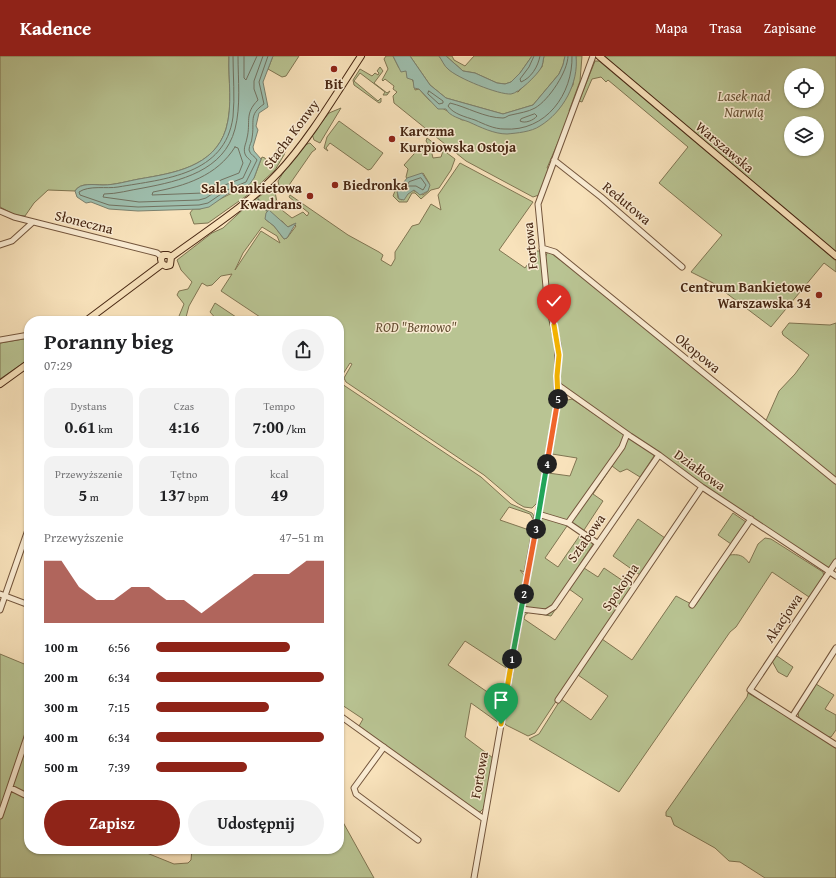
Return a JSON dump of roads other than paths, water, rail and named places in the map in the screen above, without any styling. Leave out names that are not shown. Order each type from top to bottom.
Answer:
[{"type":"main road","name":"Stacha Konwy","points":[[171,258],[261,190],[278,173],[306,138],[361,56]]},
{"type":"main road","name":"Warszawska","points":[[598,56],[836,256]]},
{"type":"main road","points":[[168,255],[171,258],[170,265],[166,266],[162,264],[162,257],[168,255]]},
{"type":"main road","points":[[93,316],[162,264]]},
{"type":"main road","points":[[0,384],[24,367]]},
{"type":"street","name":"Fortowa","points":[[474,878],[559,395],[558,347],[549,306],[542,248],[539,201],[594,56]]},
{"type":"street","name":"Redutowa","points":[[554,160],[611,205],[682,267]]},
{"type":"street","name":"Słoneczna","points":[[0,211],[33,222],[158,253],[162,257]]},
{"type":"street","points":[[0,245],[12,241],[33,222]]},
{"type":"street","name":"Okopowa","points":[[542,248],[555,252],[836,481]]},
{"type":"street","points":[[0,340],[24,336]]},
{"type":"street","name":"Działkowa","points":[[558,386],[659,455],[702,487],[836,576]]},
{"type":"street","points":[[568,523],[622,447],[627,434]]},
{"type":"street","name":"Sztabowa","points":[[521,609],[546,612],[551,609],[659,455]]},
{"type":"street","name":"Spokojna","points":[[558,700],[702,487]]},
{"type":"street","points":[[538,514],[568,523],[597,543]]},
{"type":"street","points":[[692,604],[750,519]]},
{"type":"street","points":[[0,610],[2,595],[24,540]]},
{"type":"street","name":"Akacjowa","points":[[792,718],[752,692],[750,687],[836,562]]},
{"type":"street","points":[[2,595],[24,603]]},
{"type":"street","points":[[836,648],[792,718],[834,744],[836,736]]},
{"type":"street","points":[[344,718],[484,819]]},
{"type":"street","points":[[0,816],[11,788],[24,747]]},
{"type":"street","points":[[384,747],[354,788],[356,794],[418,840]]},
{"type":"street","points":[[11,788],[24,795]]},
{"type":"water","points":[[229,56],[273,56],[263,82],[268,107],[259,113],[256,126],[258,130],[253,147],[254,151],[261,159],[254,178],[249,185],[229,193],[209,207],[200,209],[138,211],[109,209],[91,202],[86,203],[77,197],[75,191],[80,186],[112,184],[179,171],[202,160],[212,152],[220,142],[228,120],[230,102]]},
{"type":"water","points":[[393,56],[410,56],[430,85],[446,98],[503,114],[533,105],[559,74],[565,56],[576,56],[576,66],[575,76],[568,96],[556,113],[540,126],[532,130],[507,134],[487,130],[450,114],[446,109],[438,109],[419,89],[414,88],[413,80],[407,78],[406,71],[401,72]]},
{"type":"water","points":[[439,56],[446,56],[463,71],[475,73],[497,83],[505,84],[511,82],[520,73],[532,56],[544,56],[542,67],[528,83],[514,93],[505,94],[488,89],[453,73],[444,65]]},
{"type":"water","points":[[422,173],[430,185],[428,191],[420,195],[414,190],[408,194],[404,200],[399,199],[397,191],[407,178]]},
{"type":"water","points":[[269,210],[288,227],[296,223],[287,238],[284,239],[274,226],[265,219],[266,213]]},
{"type":"waterway","points":[[249,185],[252,190]]},
{"type":"waterway","points":[[258,199],[267,211]]},
{"type":"place","name":"Bit","points":[[334,69]]},
{"type":"place","name":"Karczma Kurpiowska Ostoja","points":[[392,139]]},
{"type":"place","name":"Biedronka","points":[[335,185]]},
{"type":"place","name":"Sala bankietowa Kwadrans","points":[[310,196]]},
{"type":"place","name":"Centrum Bankietowe Warszawska 34","points":[[819,295]]},
{"type":"park label","name":"Lasek nad Narwią","points":[[744,104]]},
{"type":"park label","name":"ROD \"Bemowo\"","points":[[416,327]]}]
